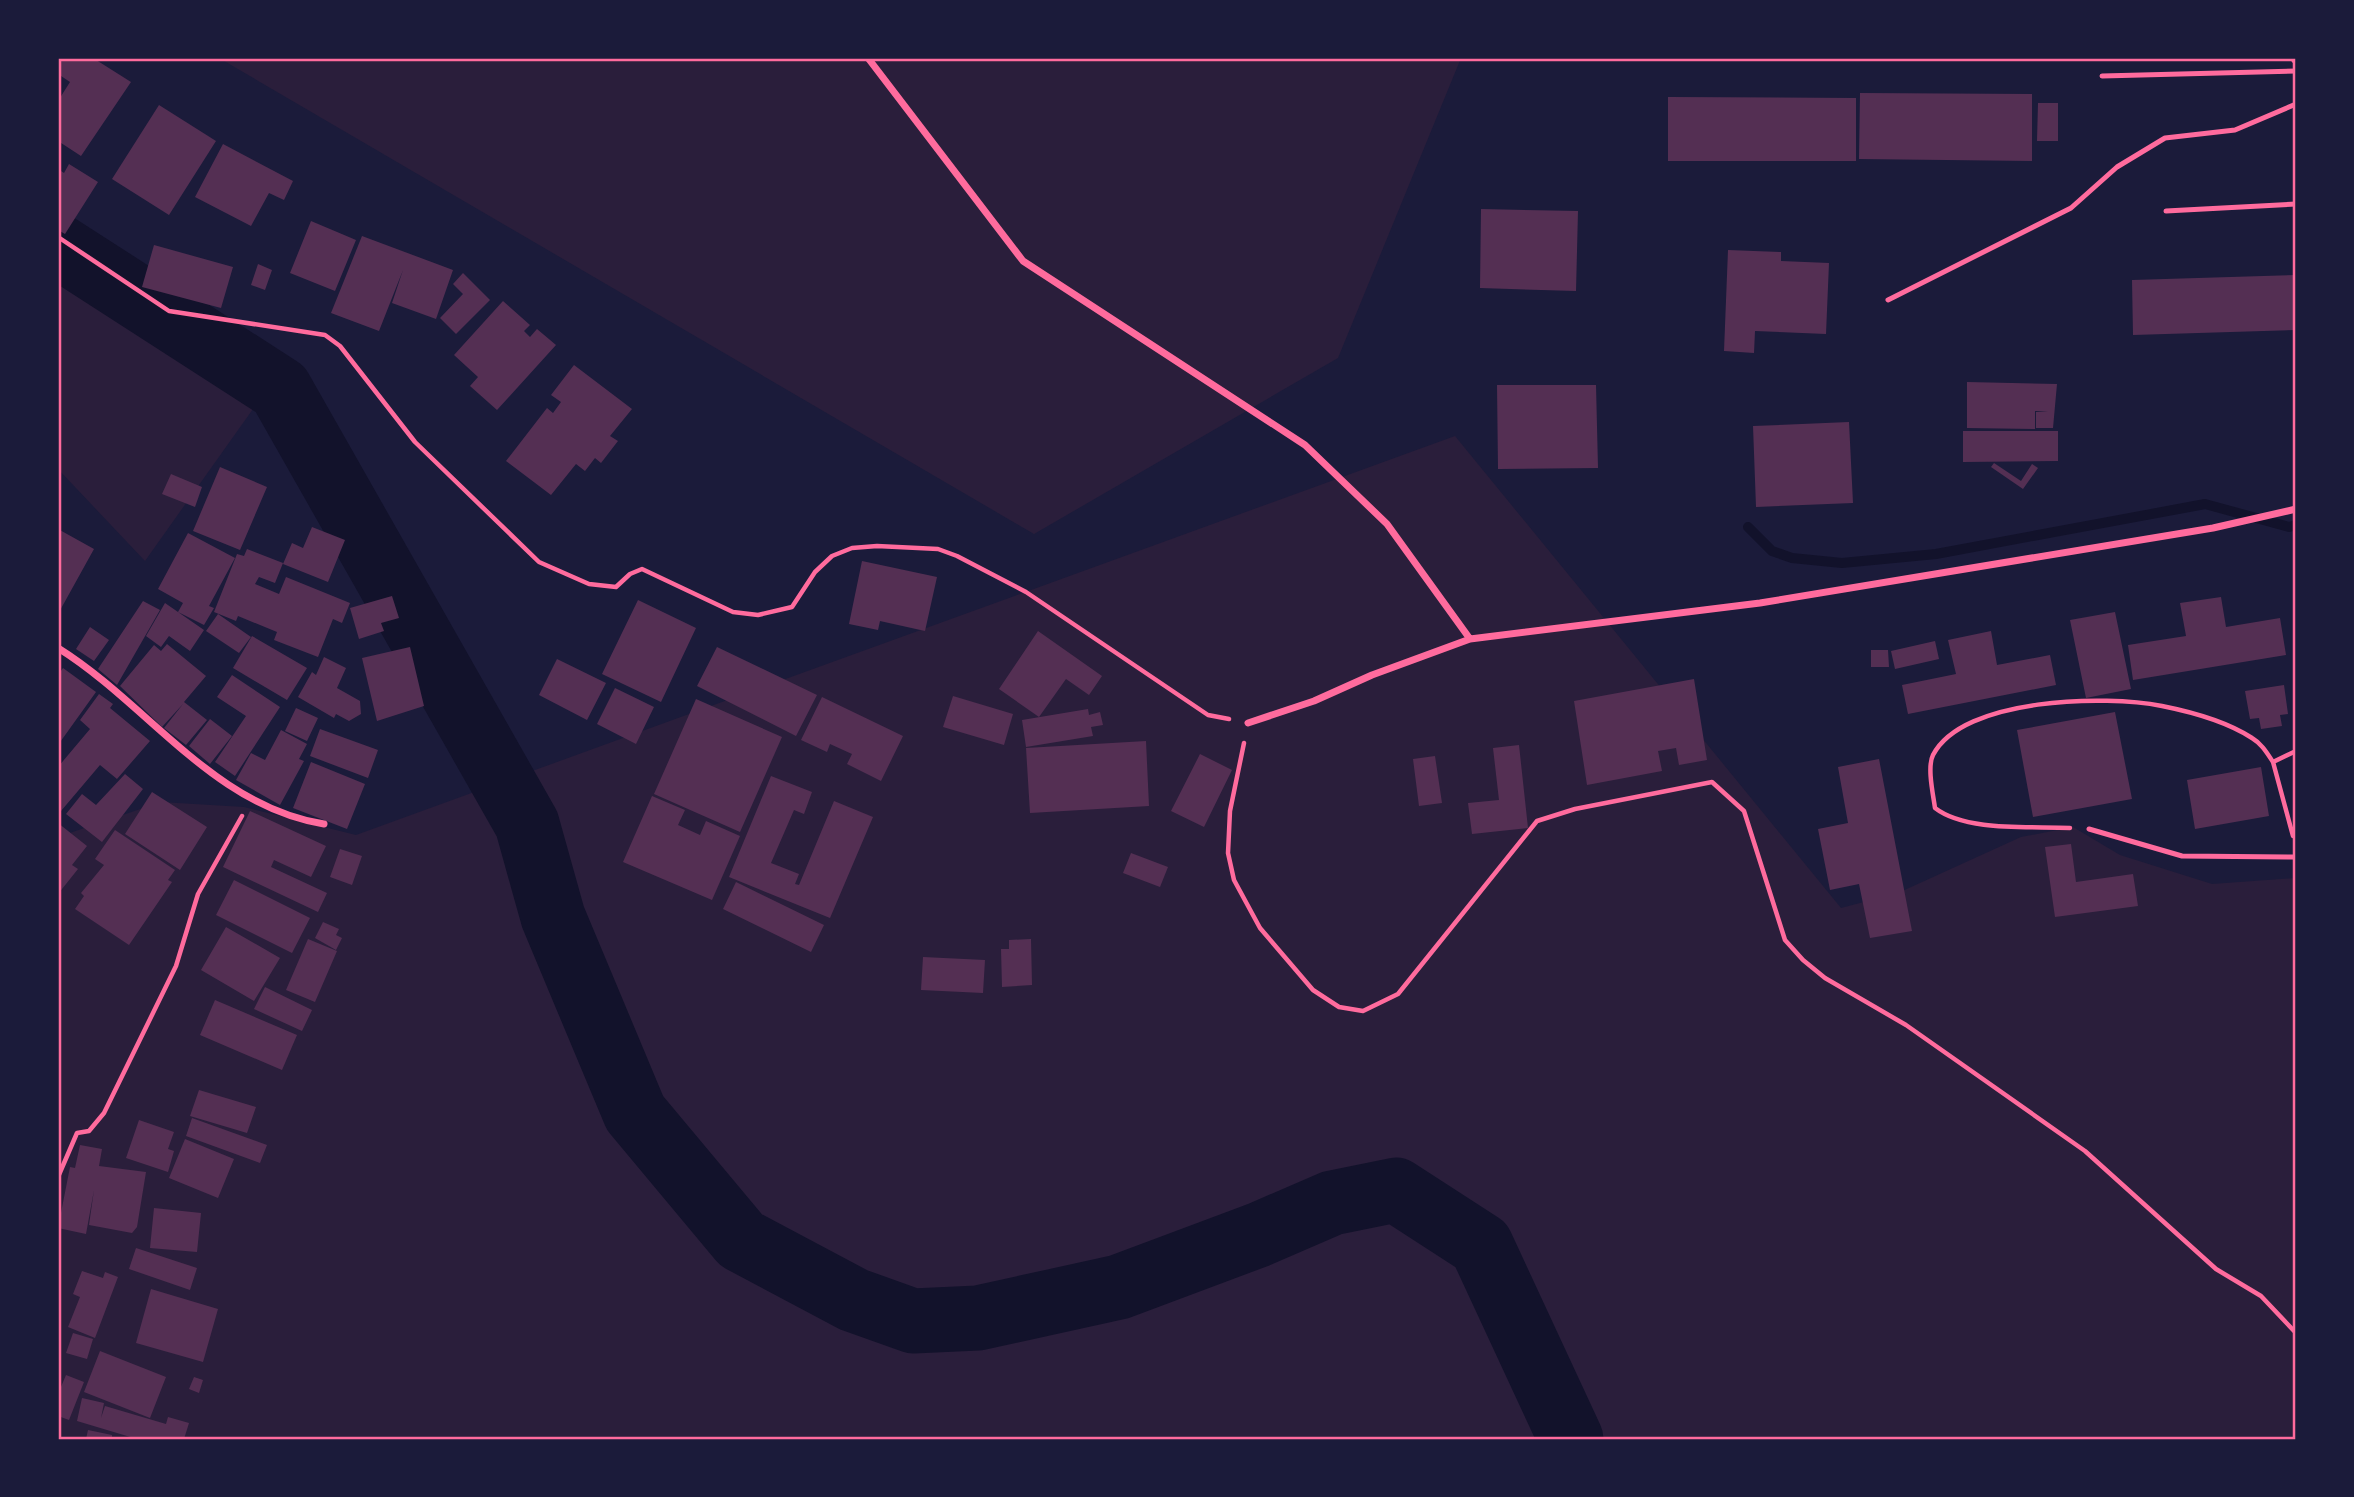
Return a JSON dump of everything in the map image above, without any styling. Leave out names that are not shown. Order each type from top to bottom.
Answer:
[{"type":"street","points":[[868,58],[1023,261],[1305,445],[1387,524],[1470,639]]},
{"type":"street","points":[[1248,723],[1314,701],[1372,675],[1470,639],[1726,608],[2213,528],[2296,509]]},
{"type":"street","points":[[58,649],[86,666],[132,708],[248,799],[324,824]]},
{"type":"lane","points":[[2292,58],[2296,63]]},
{"type":"lane","points":[[2102,76],[2296,71]]},
{"type":"lane","points":[[1888,300],[2071,208],[2117,167],[2165,138],[2235,130],[2296,104]]},
{"type":"lane","points":[[2166,211],[2296,204]]},
{"type":"lane","points":[[2090,829],[2182,856],[2296,857]]},
{"type":"path","points":[[58,237],[169,311],[281,326],[325,335],[341,346],[415,442],[539,562],[557,571],[589,584],[616,587],[630,574],[642,569],[727,610],[758,615],[792,607],[815,572],[832,555],[852,548],[938,549],[957,555],[1026,592],[1208,715]]},
{"type":"path","points":[[2090,829],[1975,823],[1947,817],[1935,808],[1932,758],[1945,737],[1978,718],[2019,708],[2097,702],[2159,706],[2204,716],[2252,738],[2273,762],[2293,837],[2296,837]]},
{"type":"path","points":[[1248,723],[1230,811],[1228,853],[1234,880],[1260,928],[1313,990],[1339,1007],[1363,1011],[1398,995],[1537,821],[1575,809],[1712,782],[1744,811],[1785,940],[1803,960],[1825,978],[1906,1025],[2085,1151],[2216,1269],[2261,1296],[2296,1333]]},
{"type":"path","points":[[2273,762],[2296,751]]},
{"type":"path","points":[[58,1177],[77,1133],[89,1131],[104,1113],[176,966],[198,894],[240,824],[248,799]]},
{"type":"shaded area","points":[[219,58],[1461,58],[1338,358],[1034,534]]},
{"type":"shaded area","points":[[58,248],[260,399],[145,561],[58,469]]},
{"type":"shaded area","points":[[1455,436],[1841,908],[1898,893],[2021,837],[2073,827],[2120,855],[2212,884],[2296,878],[2296,1439],[58,1439],[58,837],[161,802],[244,807],[356,835]]},
{"type":"building","points":[[58,58],[93,58],[131,82],[81,156],[58,141],[58,101],[70,82],[58,74]]},
{"type":"building","points":[[1860,93],[2032,94],[2032,161],[1859,159]]},
{"type":"building","points":[[1668,97],[1856,98],[1856,161],[1668,161]]},
{"type":"building","points":[[2038,103],[2058,103],[2058,141],[2037,141]]},
{"type":"building","points":[[159,105],[216,141],[169,215],[112,179]]},
{"type":"building","points":[[223,144],[293,181],[284,200],[269,193],[251,226],[195,197]]},
{"type":"building","points":[[69,164],[98,182],[65,234],[58,230],[58,169],[64,173]]},
{"type":"building","points":[[1481,209],[1578,211],[1576,291],[1480,288]]},
{"type":"building","points":[[311,221],[356,240],[335,291],[290,273]]},
{"type":"building","points":[[362,236],[453,270],[436,319],[392,303],[403,270],[379,331],[331,313]]},
{"type":"building","points":[[154,245],[233,267],[221,308],[142,287]]},
{"type":"building","points":[[1728,250],[1781,252],[1781,261],[1829,263],[1826,334],[1755,331],[1754,353],[1724,351]]},
{"type":"building","points":[[258,264],[272,270],[265,290],[251,285]]},
{"type":"building","points":[[463,273],[490,300],[456,334],[440,318],[463,294],[453,284]]},
{"type":"building","points":[[2296,275],[2296,330],[2133,335],[2132,280]]},
{"type":"building","points":[[503,301],[530,325],[524,331],[530,337],[537,329],[556,345],[497,410],[470,386],[478,377],[454,355]]},
{"type":"building","points":[[574,365],[632,409],[610,436],[618,441],[601,463],[595,458],[585,471],[576,464],[551,495],[506,461],[547,408],[553,413],[561,402],[551,395]]},
{"type":"building","points":[[1967,382],[2057,384],[2053,428],[2036,428],[2036,412],[2048,411],[2035,411],[2035,429],[1967,428]]},
{"type":"building","points":[[1497,385],[1596,385],[1598,468],[1498,469]]},
{"type":"building","points":[[1849,422],[1853,503],[1756,507],[1753,426]]},
{"type":"building","points":[[1963,431],[2058,431],[2058,461],[1963,462]]},
{"type":"building","points":[[1994,463],[2021,481],[2032,464],[2038,468],[2023,489],[1991,467]]},
{"type":"building","points":[[220,467],[267,487],[240,550],[193,531]]},
{"type":"building","points":[[171,474],[202,487],[195,507],[162,494]]},
{"type":"building","points":[[312,527],[345,540],[328,582],[283,564],[292,543],[303,548]]},
{"type":"building","points":[[58,529],[94,549],[58,614]]},
{"type":"building","points":[[188,533],[235,558],[209,606],[214,608],[204,625],[178,612],[183,603],[158,589]]},
{"type":"building","points":[[247,549],[283,563],[275,583],[259,577],[255,584],[279,594],[286,577],[350,603],[342,623],[333,619],[318,657],[274,640],[277,632],[238,616],[236,621],[214,612],[237,554],[244,556]]},
{"type":"building","points":[[862,561],[937,577],[925,631],[880,621],[878,630],[849,624]]},
{"type":"building","points":[[392,596],[399,618],[381,623],[384,631],[359,639],[350,608]]},
{"type":"building","points":[[2221,597],[2226,627],[2280,618],[2286,655],[2133,680],[2128,645],[2186,636],[2180,603]]},
{"type":"building","points":[[638,600],[696,628],[661,702],[602,674]]},
{"type":"building","points":[[143,601],[160,610],[117,685],[98,669]]},
{"type":"building","points":[[165,603],[204,630],[190,651],[169,636],[161,647],[146,636]]},
{"type":"building","points":[[2115,612],[2131,689],[2086,698],[2070,620]]},
{"type":"building","points":[[218,614],[251,637],[239,653],[206,631]]},
{"type":"building","points":[[90,627],[109,640],[94,661],[76,649]]},
{"type":"building","points":[[1038,631],[1102,676],[1089,695],[1066,679],[1039,717],[999,689]]},
{"type":"building","points":[[1991,631],[1997,665],[2050,655],[2056,685],[1908,714],[1902,685],[1956,674],[1948,640]]},
{"type":"building","points":[[252,636],[307,668],[287,700],[233,668]]},
{"type":"building","points":[[1935,641],[1939,659],[1895,669],[1891,651]]},
{"type":"building","points":[[167,644],[206,676],[184,702],[207,720],[186,745],[164,728],[183,704],[162,727],[120,686],[154,645],[161,651]]},
{"type":"building","points":[[410,647],[424,706],[377,721],[362,658]]},
{"type":"building","points":[[717,647],[817,695],[796,736],[697,686]]},
{"type":"building","points":[[1871,650],[1888,650],[1889,667],[1871,667]]},
{"type":"building","points":[[324,657],[346,668],[337,688],[360,701],[361,714],[349,721],[336,714],[334,718],[298,697],[312,672],[316,675]]},
{"type":"building","points":[[557,659],[606,683],[587,720],[539,695]]},
{"type":"building","points":[[63,668],[96,692],[58,745],[58,675]]},
{"type":"building","points":[[232,675],[280,707],[235,776],[215,762],[246,716],[217,697]]},
{"type":"building","points":[[1694,679],[1707,760],[1679,765],[1676,748],[1658,751],[1662,771],[1587,785],[1574,701]]},
{"type":"building","points":[[2284,685],[2288,714],[2280,715],[2282,726],[2261,729],[2259,718],[2250,719],[2245,691]]},
{"type":"building","points":[[615,688],[654,707],[636,744],[597,724]]},
{"type":"building","points":[[99,694],[113,704],[110,708],[150,741],[117,779],[100,765],[61,811],[58,808],[58,767],[90,729],[80,720]]},
{"type":"building","points":[[953,696],[1013,714],[1004,745],[943,727]]},
{"type":"building","points":[[822,697],[903,736],[881,781],[847,764],[852,754],[830,744],[827,752],[801,740]]},
{"type":"building","points":[[696,699],[782,737],[740,832],[654,794]]},
{"type":"building","points":[[296,708],[318,718],[307,741],[285,731]]},
{"type":"building","points":[[1088,709],[1089,715],[1100,712],[1103,725],[1091,727],[1093,736],[1026,747],[1022,720]]},
{"type":"building","points":[[2115,712],[2132,799],[2033,817],[2017,730]]},
{"type":"building","points":[[210,719],[232,736],[210,764],[189,746]]},
{"type":"building","points":[[320,729],[378,750],[368,778],[310,756]]},
{"type":"building","points":[[281,730],[307,744],[299,759],[304,761],[280,805],[236,780],[251,753],[265,760]]},
{"type":"building","points":[[1146,741],[1149,806],[1030,813],[1026,748]]},
{"type":"building","points":[[1519,745],[1528,828],[1472,834],[1468,803],[1499,800],[1493,748]]},
{"type":"building","points":[[1200,754],[1232,770],[1204,827],[1171,811]]},
{"type":"building","points":[[1435,756],[1442,803],[1419,806],[1413,759]]},
{"type":"building","points":[[1879,759],[1912,931],[1870,938],[1859,884],[1830,890],[1818,829],[1848,823],[1838,767]]},
{"type":"building","points":[[311,762],[365,784],[347,829],[293,808]]},
{"type":"building","points":[[2261,767],[2269,816],[2195,829],[2187,780]]},
{"type":"building","points":[[125,774],[143,789],[102,842],[66,814],[82,794],[96,805]]},
{"type":"building","points":[[771,776],[812,792],[804,814],[794,810],[771,863],[799,874],[795,884],[799,885],[834,801],[873,817],[830,918],[729,877]]},
{"type":"building","points":[[152,792],[207,827],[180,870],[125,834]]},
{"type":"building","points":[[652,796],[685,810],[678,825],[700,835],[706,821],[740,836],[712,900],[623,862]]},
{"type":"building","points":[[250,811],[326,846],[311,877],[274,860],[271,867],[327,893],[318,912],[223,867]]},
{"type":"building","points":[[58,823],[87,846],[72,865],[78,869],[58,894]]},
{"type":"building","points":[[115,830],[175,870],[168,880],[172,882],[129,945],[75,909],[84,896],[81,893],[104,865],[95,859]]},
{"type":"building","points":[[2071,844],[2076,882],[2133,874],[2138,906],[2055,917],[2045,847]]},
{"type":"building","points":[[340,849],[362,856],[352,885],[330,877]]},
{"type":"building","points":[[1131,853],[1168,867],[1160,887],[1123,873]]},
{"type":"building","points":[[234,880],[310,918],[292,953],[216,915]]},
{"type":"building","points":[[736,882],[824,925],[811,952],[723,909]]},
{"type":"building","points":[[323,922],[339,929],[336,935],[342,938],[336,950],[315,938]]},
{"type":"building","points":[[226,927],[280,958],[254,1001],[201,970]]},
{"type":"building","points":[[308,939],[337,951],[315,1002],[286,990]]},
{"type":"building","points":[[1031,939],[1032,985],[1002,987],[1001,949],[1009,949],[1009,940]]},
{"type":"building","points":[[923,957],[985,960],[983,993],[921,990]]},
{"type":"building","points":[[265,987],[312,1010],[302,1031],[254,1009]]},
{"type":"building","points":[[215,1000],[297,1035],[282,1070],[200,1035]]},
{"type":"building","points":[[199,1090],[256,1107],[247,1133],[190,1116]]},
{"type":"building","points":[[192,1118],[267,1145],[260,1163],[186,1136]]},
{"type":"building","points":[[139,1120],[174,1132],[168,1149],[174,1151],[168,1172],[126,1158]]},
{"type":"building","points":[[185,1139],[234,1159],[218,1198],[169,1178]]},
{"type":"building","points":[[80,1145],[102,1149],[99,1166],[146,1172],[137,1227],[132,1233],[89,1225],[94,1190],[86,1234],[58,1228],[70,1167],[75,1168]]},
{"type":"building","points":[[154,1208],[201,1213],[197,1252],[150,1248]]},
{"type":"building","points":[[136,1248],[197,1268],[190,1290],[129,1269]]},
{"type":"building","points":[[82,1271],[103,1278],[105,1272],[118,1277],[95,1338],[68,1327],[80,1297],[73,1294]]},
{"type":"building","points":[[151,1289],[218,1309],[203,1362],[136,1343]]},
{"type":"building","points":[[73,1333],[93,1339],[87,1359],[66,1353]]},
{"type":"building","points":[[100,1351],[166,1377],[150,1418],[84,1392]]},
{"type":"building","points":[[66,1375],[84,1382],[69,1420],[58,1416],[58,1394]]},
{"type":"building","points":[[194,1377],[203,1380],[199,1393],[189,1389]]},
{"type":"building","points":[[82,1398],[104,1403],[101,1418],[105,1406],[166,1424],[168,1417],[189,1423],[184,1439],[137,1439],[77,1421]]},
{"type":"building","points":[[88,1430],[112,1435],[112,1439],[86,1439]]},
{"type":"waterway","points":[[58,246],[280,389],[527,824],[553,917],[635,1113],[741,1240],[854,1300],[913,1321],[978,1318],[1119,1287],[1258,1235],[1332,1203],[1396,1190],[1481,1245],[1571,1439]]},
{"type":"waterway","points":[[1748,527],[1772,551],[1792,558],[1842,563],[1936,554],[2205,504],[2289,527],[2296,525]]}]
